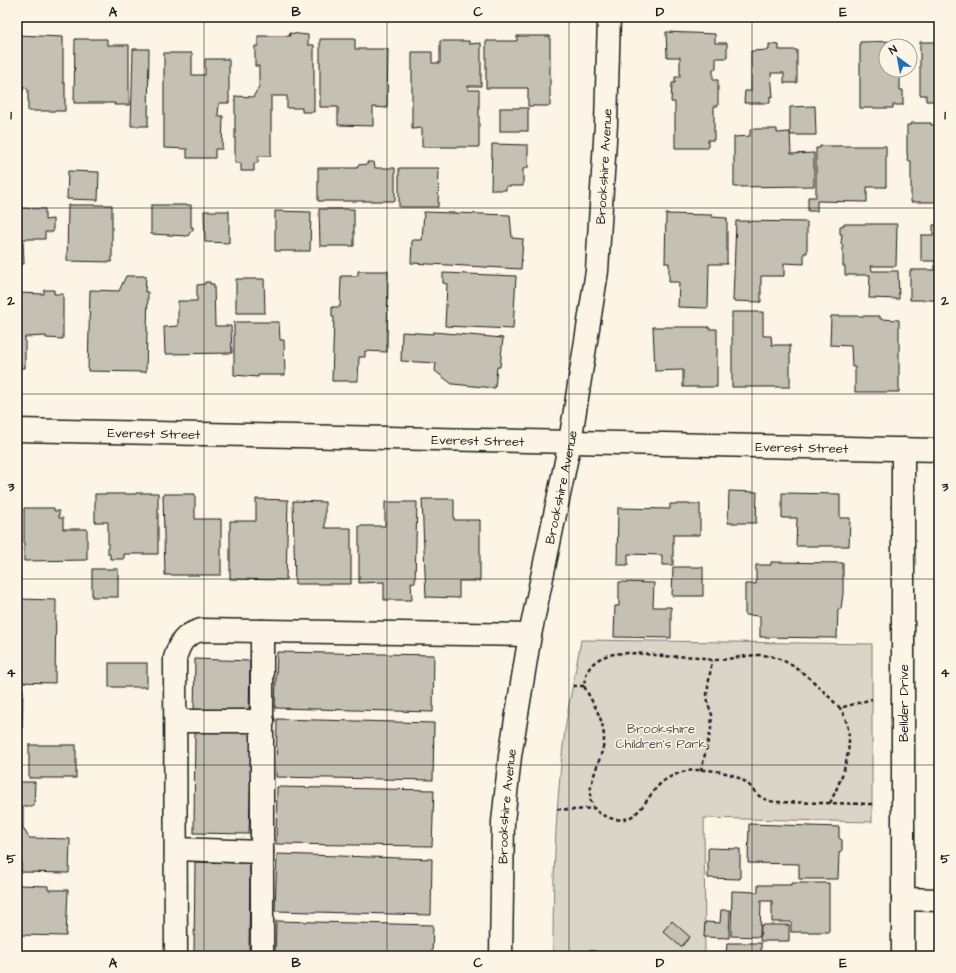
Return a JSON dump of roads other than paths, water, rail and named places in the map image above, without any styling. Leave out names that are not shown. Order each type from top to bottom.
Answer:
[{"type":"street","name":"Brookshire Avenue","points":[[501,956],[503,822],[510,756],[530,635],[570,442],[597,272],[606,124],[609,17]]},
{"type":"street","name":"Everest Street","points":[[17,430],[939,450]]},
{"type":"street","name":"Bellder Drive","points":[[903,449],[903,956]]},
{"type":"street","points":[[176,956],[175,658],[179,645],[186,637],[201,630],[530,635]]},
{"type":"street","points":[[262,631],[262,956]]},
{"type":"street","points":[[176,721],[263,721]]},
{"type":"street","points":[[176,849],[262,852]]},
{"type":"street","points":[[903,899],[939,900]]},
{"type":"park label","name":"Brookshire Children's Park","points":[[661,736]]}]
